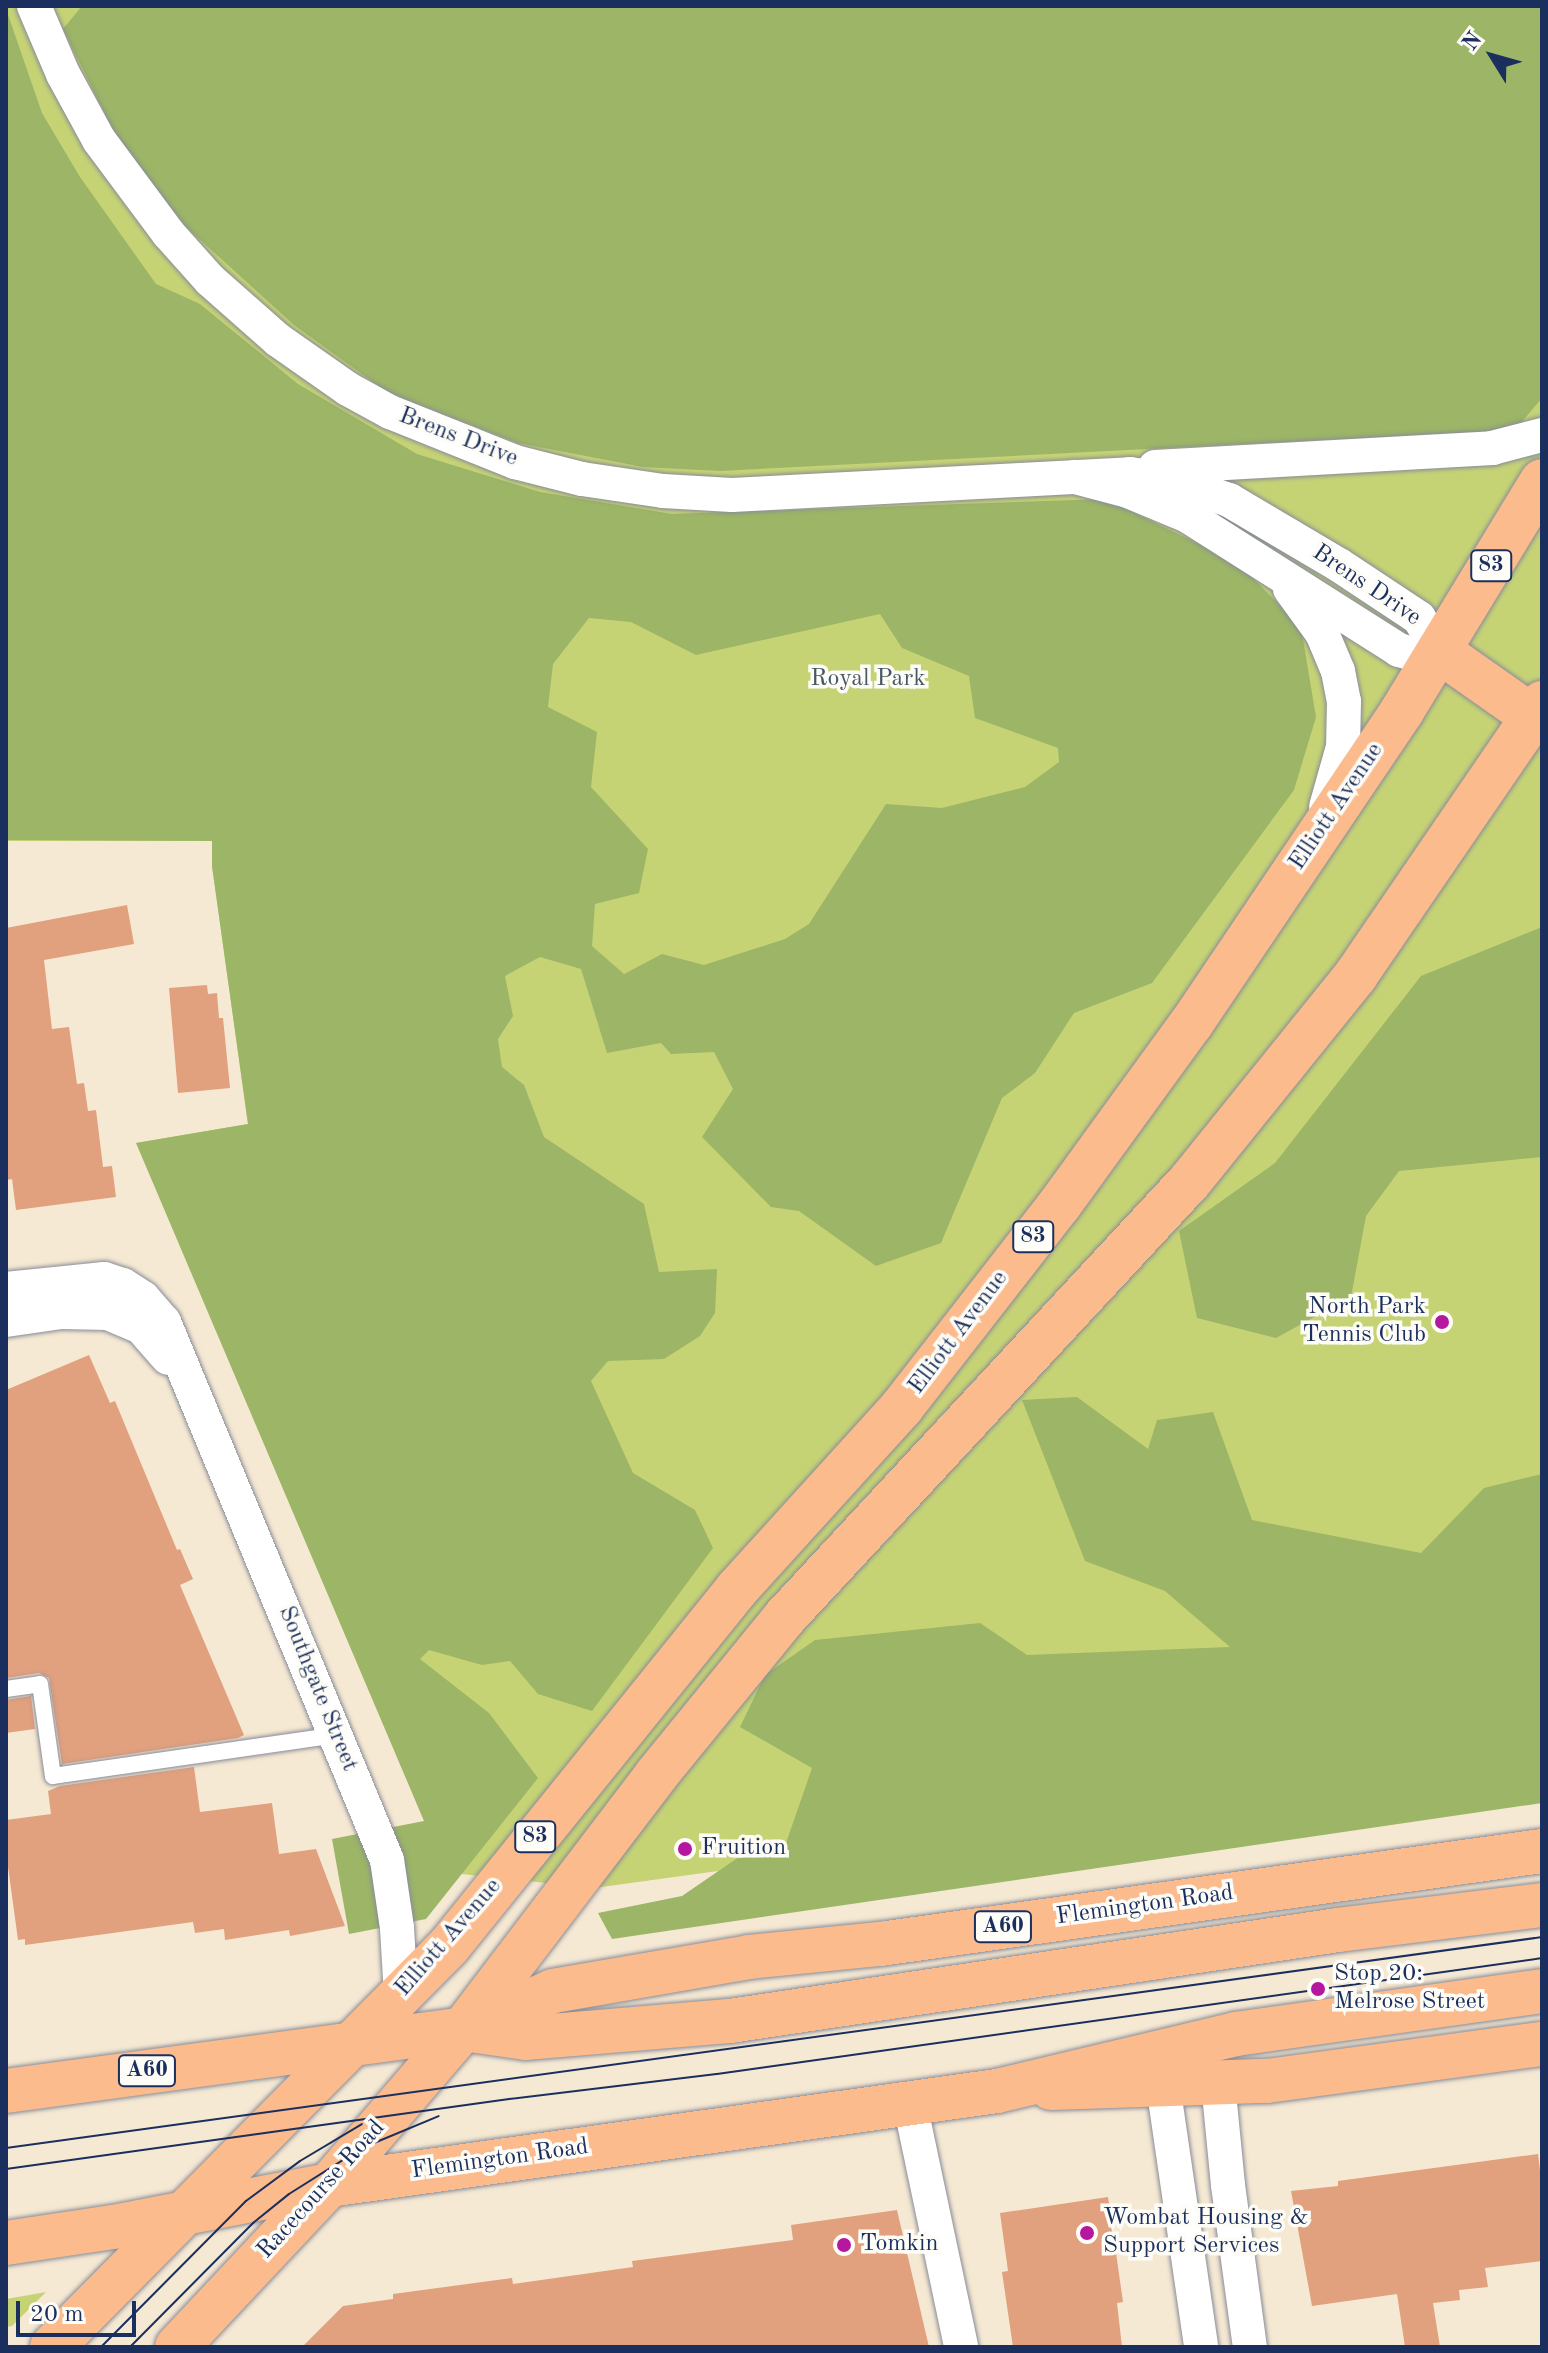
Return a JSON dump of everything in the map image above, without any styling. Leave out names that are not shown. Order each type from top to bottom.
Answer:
[{"type":"main road","name":"Elliott Avenue","points":[[351,2045],[449,1946],[737,1589],[902,1407],[1060,1204],[1191,1024],[1257,925],[1439,651],[1542,481]]},
{"type":"main road","points":[[1439,651],[1538,710]]},
{"type":"main road","name":"83","points":[[467,2029],[657,1774],[777,1627],[1190,1181],[1356,975],[1538,710]]},
{"type":"main road","name":"Flemington Road","points":[[6,2091],[467,2029],[553,1991],[749,1957],[880,1944],[1542,1851]]},
{"type":"main road","name":"Flemington Road","points":[[467,2029],[526,2038],[730,2021],[1338,1930],[1542,1905]]},
{"type":"main road","name":"Flemington Road","points":[[6,2243],[329,2185],[997,2091],[1236,2034],[1542,1991]]},
{"type":"main road","name":"Racecourse Road","points":[[177,2347],[329,2185],[467,2029]]},
{"type":"main road","name":"Flemington Road","points":[[997,2091],[1293,2078],[1542,2044]]},
{"type":"main road","name":"83","points":[[52,2347],[351,2045]]},
{"type":"street","name":"Brens Drive","points":[[34,6],[63,74],[99,140],[133,189],[190,259],[242,310],[316,368],[376,404],[426,428],[515,462],[582,479],[694,494],[1085,477],[1163,478],[1229,500],[1408,610],[1426,625],[1439,651],[1413,654],[1399,650],[1188,516],[1085,477]]},
{"type":"street","points":[[1085,477],[1194,464],[1492,448],[1542,435]]},
{"type":"street","points":[[1257,925],[1326,806],[1339,768],[1345,730],[1344,701],[1329,649],[1299,599],[1270,568]]},
{"type":"street","points":[[6,1289],[104,1279],[123,1285],[148,1319]]},
{"type":"street","points":[[6,1320],[95,1311],[148,1319]]},
{"type":"street","name":"Southgate Street","points":[[148,1319],[169,1331],[390,1870],[401,1995]]},
{"type":"street","points":[[1218,2083],[1250,2347]]},
{"type":"street","points":[[1163,2085],[1201,2347]]},
{"type":"street","points":[[910,2104],[961,2347]]},
{"type":"lane","points":[[6,1689],[40,1684],[53,1776],[337,1735]]},
{"type":"green space","name":"Royal Park","points":[[6,6],[1542,6],[1542,1758],[594,1888],[452,1873],[242,1274],[136,1143],[248,1124],[212,866],[212,841],[6,841]]},
{"type":"green space","points":[[82,6],[1542,6],[1542,398],[1515,430],[720,471],[643,467],[518,443],[387,392],[294,325],[185,226],[115,134],[63,29]]},
{"type":"green space","points":[[6,9],[42,113],[80,177],[156,284],[200,304],[298,384],[417,454],[540,492],[672,514],[1106,499],[1238,563],[1301,627],[1316,717],[1294,790],[1152,983],[1074,1013],[1035,1073],[1002,1098],[941,1243],[876,1266],[799,1211],[771,1207],[702,1137],[733,1089],[714,1052],[671,1054],[661,1043],[607,1053],[581,969],[540,957],[505,976],[513,1016],[498,1039],[502,1067],[524,1085],[544,1137],[644,1204],[659,1272],[717,1269],[715,1313],[700,1336],[664,1359],[608,1361],[591,1381],[633,1473],[695,1510],[713,1548],[592,1711],[538,1694],[510,1661],[482,1665],[429,1650],[420,1659],[489,1713],[538,1778],[426,1919],[349,1934],[332,1839],[424,1821],[136,1143],[248,1124],[212,866],[212,841],[6,840]],"holes":[[[880,614],[902,648],[969,676],[975,718],[1058,748],[1059,762],[1025,787],[942,808],[886,804],[809,924],[785,939],[704,965],[662,954],[624,974],[592,946],[595,904],[639,893],[648,849],[591,787],[597,732],[548,707],[553,664],[589,618],[631,622],[696,655]]]},
{"type":"green space","points":[[1542,927],[1542,1157],[1399,1171],[1366,1216],[1351,1297],[1276,1338],[1197,1318],[1179,1231],[1275,1163],[1421,976]]},
{"type":"green space","points":[[1077,1397],[1148,1449],[1157,1420],[1213,1412],[1252,1520],[1421,1553],[1484,1488],[1542,1474],[1542,1803],[612,1939],[598,1913],[682,1896],[755,1846],[784,1849],[812,1768],[740,1727],[765,1675],[815,1640],[980,1623],[1027,1655],[1230,1647],[1165,1591],[1085,1561],[1022,1400]]},
{"type":"green space","points":[[46,2292],[12,2326],[6,2327],[6,2299]]},
{"type":"building","points":[[127,905],[134,944],[44,960],[52,1029],[69,1027],[77,1084],[84,1083],[88,1111],[96,1110],[103,1167],[112,1166],[116,1197],[16,1210],[12,1179],[6,1180],[6,928]]},
{"type":"building","points":[[207,985],[208,994],[217,993],[219,1018],[223,1018],[230,1088],[178,1093],[169,988]]},
{"type":"building","points":[[89,1355],[110,1403],[115,1401],[177,1550],[180,1549],[193,1579],[180,1585],[244,1735],[238,1738],[62,1764],[49,1678],[39,1673],[6,1678],[6,1390]]},
{"type":"building","points":[[31,1696],[35,1729],[6,1733],[6,1700]]},
{"type":"building","points":[[194,1767],[200,1812],[272,1803],[279,1854],[316,1849],[345,1926],[290,1936],[289,1930],[225,1940],[224,1929],[195,1933],[193,1922],[25,1945],[25,1939],[18,1940],[6,1852],[6,1820],[51,1814],[48,1791],[60,1786]]},
{"type":"building","points":[[1538,2154],[1542,2187],[1542,2261],[1485,2268],[1488,2287],[1459,2290],[1460,2300],[1433,2303],[1440,2347],[1405,2347],[1397,2294],[1312,2306],[1291,2191],[1338,2186],[1338,2181]]},
{"type":"building","points":[[1108,2197],[1123,2302],[1117,2303],[1122,2347],[1013,2347],[1002,2272],[1008,2271],[1000,2213]]},
{"type":"building","points":[[897,2210],[929,2347],[302,2347],[343,2306],[393,2299],[393,2294],[512,2278],[513,2284],[633,2267],[632,2261],[793,2240],[791,2225]]},
{"type":"tram line","points":[[6,2148],[1542,1937]]},
{"type":"tram line","points":[[6,2169],[509,2099],[717,2074],[1542,1958]]},
{"type":"tram line","points":[[130,2347],[253,2223],[289,2194],[362,2148],[439,2116]]},
{"type":"tram line","points":[[101,2347],[246,2201],[300,2161],[362,2124]]},
{"type":"place","name":"North Park Tennis Club","points":[[1442,1322]]},
{"type":"place","name":"Fruition","points":[[685,1849]]},
{"type":"place","name":"Stop 20: Melrose Street","points":[[1318,1989]]},
{"type":"place","name":"Wombat Housing & Support Services","points":[[1087,2233]]},
{"type":"place","name":"Tomkin","points":[[844,2245]]}]
